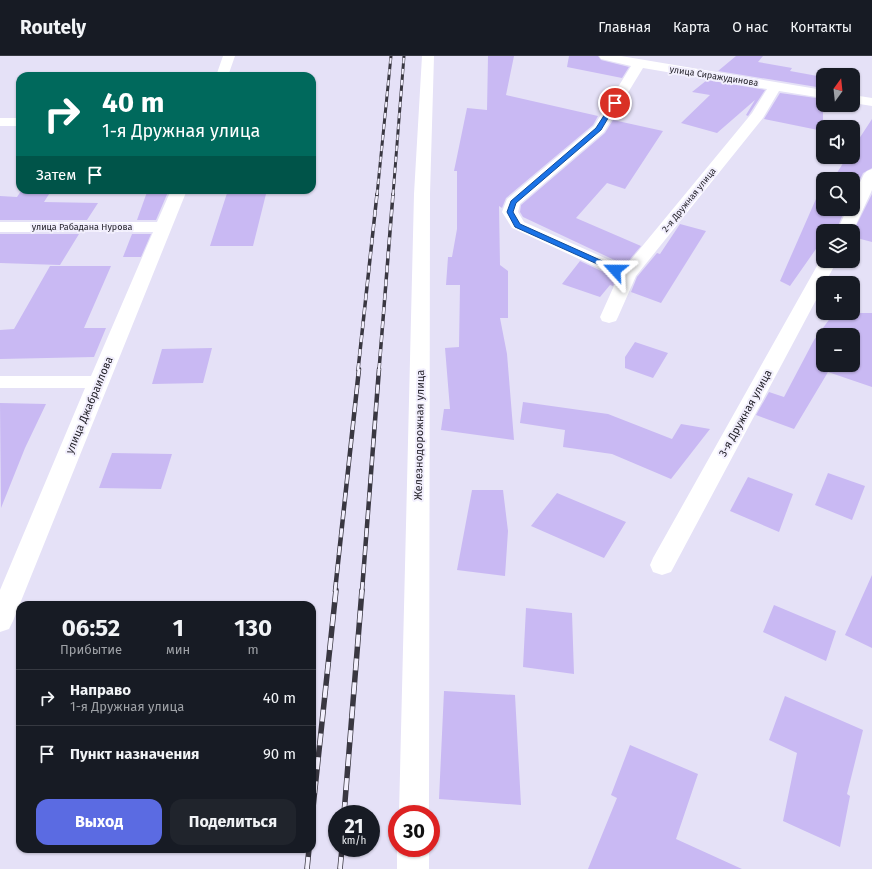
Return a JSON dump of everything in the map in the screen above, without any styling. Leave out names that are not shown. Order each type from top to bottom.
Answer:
[{"type":"street","points":[[223,72],[229,56]]},
{"type":"street","name":"Железнодорожная улица","points":[[414,805],[422,194],[428,56]]},
{"type":"street","name":"улица Сиражудинова","points":[[605,56],[639,64],[816,93]]},
{"type":"street","points":[[628,275],[518,225],[510,212],[513,202],[599,129],[639,64]]},
{"type":"street","name":"2-я Дружная улица","points":[[610,317],[628,275],[758,115],[776,86]]},
{"type":"street","points":[[860,100],[872,102]]},
{"type":"street","points":[[0,122],[16,122]]},
{"type":"street","points":[[848,224],[872,174]]},
{"type":"street","name":"улица Джабраилова","points":[[0,621],[177,194]]},
{"type":"street","name":"улица Рабадана Нурова","points":[[0,228],[164,227]]},
{"type":"street","name":"3-я Дружная улица","points":[[662,565],[824,268]]},
{"type":"street","points":[[0,382],[98,382]]},
{"type":"street","points":[[413,857],[413,869]]},
{"type":"building","points":[[488,56],[514,56],[506,95],[598,116],[593,125],[506,198],[502,208],[499,206],[500,265],[508,271],[508,318],[500,318],[507,354],[514,440],[441,430],[444,409],[450,409],[445,348],[459,347],[460,285],[446,285],[448,257],[452,257],[457,229],[457,171],[454,171],[467,108],[487,110]]},
{"type":"building","points":[[569,56],[598,56],[601,60],[629,67],[622,78],[567,67]]},
{"type":"building","points":[[736,56],[763,56],[758,62],[792,68],[790,71],[816,76],[816,87],[718,71]]},
{"type":"building","points":[[707,80],[765,90],[748,116],[746,115],[755,100],[717,133],[681,123],[710,95],[692,92]]},
{"type":"building","points":[[780,93],[816,98],[816,112],[823,112],[823,120],[816,120],[816,130],[764,119]]},
{"type":"building","points":[[872,119],[872,168],[863,173],[860,179],[860,172],[837,172],[843,164],[860,164],[860,137]]},
{"type":"building","points":[[613,120],[663,131],[625,189],[607,183],[576,218],[641,246],[625,265],[523,217],[520,212],[521,205],[605,133]]},
{"type":"building","points":[[19,194],[49,194],[44,202],[98,203],[87,220],[0,220],[0,196],[17,197]]},
{"type":"building","points":[[146,194],[167,194],[156,220],[137,220]]},
{"type":"building","points":[[227,194],[266,194],[253,246],[210,246]]},
{"type":"building","points":[[872,194],[872,242],[860,239],[860,224],[857,224]]},
{"type":"building","points":[[816,199],[816,216],[842,216],[839,224],[816,224],[816,249],[790,286],[780,281]]},
{"type":"building","points":[[680,224],[706,231],[661,303],[631,292],[637,277],[657,253],[660,254]]},
{"type":"building","points":[[0,234],[79,234],[60,265],[0,263]]},
{"type":"building","points":[[132,234],[151,234],[141,257],[123,257]]},
{"type":"building","points":[[580,261],[616,278],[613,286],[610,285],[600,297],[562,284]]},
{"type":"building","points":[[50,266],[111,266],[84,328],[106,328],[94,357],[0,359],[0,330],[14,329]]},
{"type":"building","points":[[860,313],[872,313],[872,387],[828,372],[860,372],[860,328],[823,328],[829,320],[860,320]]},
{"type":"building","points":[[816,337],[816,372],[828,372],[794,429],[756,415],[769,392],[784,397]]},
{"type":"building","points":[[635,342],[668,353],[653,378],[625,368],[625,357]]},
{"type":"building","points":[[212,348],[203,383],[152,384],[162,349]]},
{"type":"building","points":[[523,402],[608,414],[672,439],[681,424],[710,429],[671,479],[612,454],[563,447],[565,430],[520,423]]},
{"type":"building","points":[[0,403],[46,404],[25,448],[1,508]]},
{"type":"building","points":[[112,453],[172,454],[161,489],[99,488]]},
{"type":"building","points":[[828,473],[865,486],[852,520],[815,505]]},
{"type":"building","points":[[748,477],[793,494],[779,532],[730,511]]},
{"type":"building","points":[[472,490],[503,490],[508,531],[505,576],[457,570]]},
{"type":"building","points":[[557,493],[626,522],[604,558],[531,526]]},
{"type":"building","points":[[872,575],[872,648],[845,635]]},
{"type":"building","points":[[774,605],[836,631],[826,661],[763,632]]},
{"type":"building","points":[[526,608],[572,613],[574,674],[523,667]]},
{"type":"building","points":[[444,691],[515,695],[521,805],[439,799]]},
{"type":"building","points":[[785,696],[863,730],[847,794],[850,796],[840,847],[783,821],[797,753],[769,740]]},
{"type":"building","points":[[630,745],[698,774],[676,839],[742,869],[588,869],[617,798],[611,795]]},
{"type":"railway","points":[[377,195],[391,56]]},
{"type":"railway","points":[[393,195],[404,56]]},
{"type":"railway","points":[[358,370],[377,194]]},
{"type":"railway","points":[[379,370],[393,194]]},
{"type":"railway","points":[[335,591],[359,369]]},
{"type":"railway","points":[[362,591],[379,369]]},
{"type":"railway","points":[[316,779],[336,590]]},
{"type":"railway","points":[[345,805],[362,590]]},
{"type":"railway","points":[[307,869],[309,853]]},
{"type":"railway","points":[[340,869],[341,857]]},
{"type":"route","points":[[615,103],[599,129],[513,202],[510,212],[518,225],[536,235],[615,270]]}]
